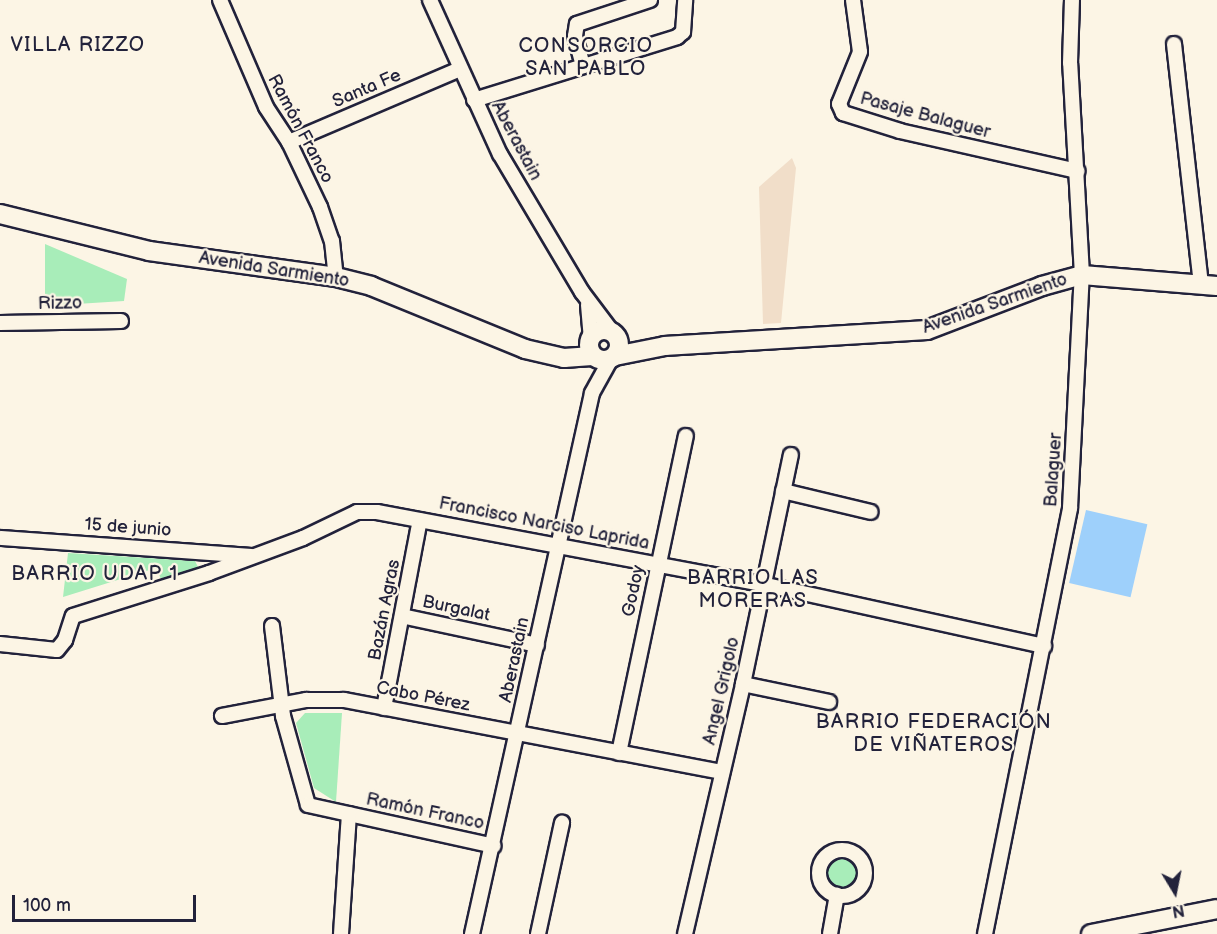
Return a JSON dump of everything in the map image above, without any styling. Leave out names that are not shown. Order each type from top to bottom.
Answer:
[{"type":"street","name":"Ramón Franco","points":[[220,0],[266,107],[289,142],[332,241],[336,277]]},
{"type":"street","name":"Aberastain","points":[[430,0],[458,70],[500,154],[582,292],[614,334]]},
{"type":"street","points":[[583,66],[575,36],[577,24],[650,0]]},
{"type":"street","points":[[474,100],[677,37],[683,32],[685,0]]},
{"type":"street","name":"Pasaje Balaguer","points":[[853,0],[860,52],[839,104],[843,113],[900,131],[1078,171]]},
{"type":"street","name":"Balaguer","points":[[985,934],[1070,508],[1082,275],[1078,171],[1070,63],[1072,0]]},
{"type":"street","points":[[1174,44],[1209,286]]},
{"type":"street","name":"Santa Fe","points":[[289,142],[458,70]]},
{"type":"street","name":"Avenida Sarmiento","points":[[0,214],[149,251],[336,277],[371,286],[509,344],[564,358],[599,351],[927,330],[1042,286],[1082,275],[1209,286]]},
{"type":"street","name":"Aberastain","points":[[472,934],[494,846],[556,545],[592,393],[599,351],[582,292]]},
{"type":"street","name":"Rizzo","points":[[0,323],[121,321]]},
{"type":"street","points":[[599,351],[619,346],[614,334]]},
{"type":"street","name":"Avenida Sarmiento","points":[[614,334],[665,346]]},
{"type":"street","name":"Godoy","points":[[619,753],[686,436]]},
{"type":"street","name":"Angel Grigolo","points":[[685,934],[743,684],[790,455]]},
{"type":"street","points":[[783,491],[871,512]]},
{"type":"street","name":"Francisco Narciso Laprida","points":[[0,644],[46,651],[57,650],[65,640],[73,616],[253,557],[357,512],[377,512],[762,584],[1044,646]]},
{"type":"street","name":"Bazán Agras","points":[[384,708],[420,520]]},
{"type":"street","name":"15 de junio","points":[[0,538],[253,557]]},
{"type":"street","name":"Burgalat","points":[[402,616],[537,645]]},
{"type":"street","name":"Ramón Franco","points":[[272,626],[281,704],[303,798],[315,809],[349,814],[494,846]]},
{"type":"street","points":[[743,684],[829,702]]},
{"type":"street","name":"Cabo Pérez","points":[[222,716],[281,704],[344,700],[722,772]]},
{"type":"street","name":"Ramón Franco","points":[[341,934],[349,814]]},
{"type":"street","points":[[538,934],[562,823]]},
{"type":"street","points":[[830,934],[837,896]]},
{"type":"street","points":[[1091,934],[1217,909]]},
{"type":"shaded area","points":[[792,158],[796,168],[781,323],[763,324],[759,187]]},
{"type":"green space","points":[[45,244],[127,279],[124,301],[45,306]]},
{"type":"green space","points":[[68,553],[195,561],[198,567],[161,579],[156,568],[63,597]]},
{"type":"green space","points":[[305,713],[342,713],[336,802],[314,788],[296,723]]},
{"type":"green space","points":[[841,857],[852,862],[857,873],[852,884],[841,889],[830,884],[825,873],[830,862]]},
{"type":"water","points":[[1086,510],[1147,524],[1131,597],[1069,583]]},
{"type":"district","name":"VILLA RIZZO","points":[[78,45]]},
{"type":"district","name":"CONSORCIO SAN PABLO","points":[[586,58]]},
{"type":"district","name":"BARRIO UDAP 1","points":[[95,574]]},
{"type":"district","name":"BARRIO LAS MORERAS","points":[[753,590]]},
{"type":"district","name":"BARRIO FEDERACIÓN DE VIÑATEROS","points":[[934,734]]}]
